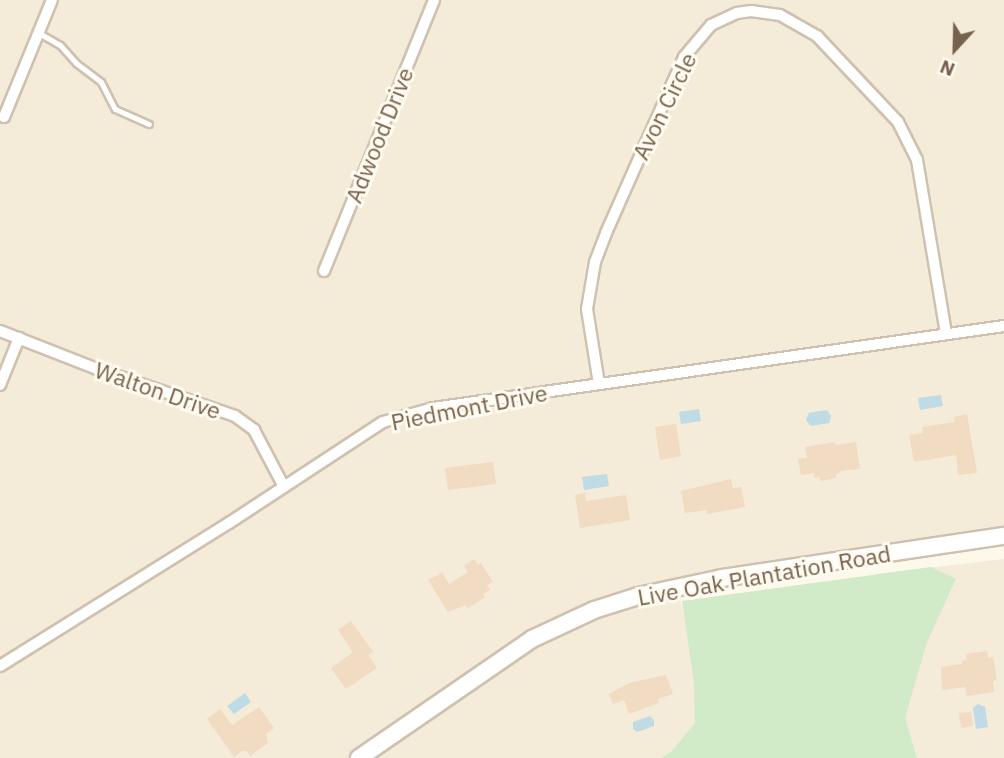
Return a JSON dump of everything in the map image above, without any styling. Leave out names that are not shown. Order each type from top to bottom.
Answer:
[{"type":"street","points":[[4,117],[52,0]]},
{"type":"street","name":"Adwood Drive","points":[[324,271],[434,0]]},
{"type":"street","name":"Avon Circle","points":[[599,384],[587,309],[595,262],[684,57],[711,25],[737,13],[751,11],[780,15],[817,36],[898,122],[917,160],[946,334]]},
{"type":"street","name":"Piedmont Drive","points":[[0,666],[284,487],[369,428],[394,418],[433,408],[1004,326]]},
{"type":"street","name":"Walton Drive","points":[[0,331],[97,369],[235,416],[254,430],[284,487]]},
{"type":"street","points":[[0,385],[19,338]]},
{"type":"street","name":"Live Oak Plantation Road","points":[[359,758],[532,639],[594,610],[695,583],[1004,536]]},
{"type":"lane","points":[[39,32],[60,46],[76,63],[101,82],[115,109],[149,124]]},
{"type":"shaded area","points":[[0,0],[1004,0],[1004,530],[648,586],[578,607],[519,643],[352,758],[0,758]]},
{"type":"shaded area","points":[[1004,559],[1004,758],[900,758],[877,574]]},
{"type":"shaded area","points":[[680,600],[721,748],[698,758],[376,758],[557,635],[626,606]]},
{"type":"green space","points":[[931,567],[956,579],[927,642],[905,718],[917,758],[661,758],[671,752],[695,723],[694,682],[682,601]]},
{"type":"water","points":[[941,395],[943,406],[920,410],[918,398]]},
{"type":"water","points":[[699,409],[701,421],[681,424],[679,412]]},
{"type":"water","points":[[827,410],[831,416],[829,423],[811,426],[806,420],[809,413]]},
{"type":"water","points":[[607,474],[609,486],[584,490],[582,477]]},
{"type":"water","points":[[245,693],[251,702],[234,714],[227,706]]},
{"type":"water","points":[[978,704],[985,707],[988,727],[976,729],[973,708]]},
{"type":"water","points":[[650,716],[654,720],[654,726],[637,732],[633,729],[633,722]]},
{"type":"building","points":[[967,414],[977,473],[958,475],[956,455],[914,462],[909,435],[923,433],[922,427],[955,422],[954,417]]},
{"type":"building","points":[[676,424],[681,456],[660,460],[655,427]]},
{"type":"building","points":[[835,442],[835,445],[856,442],[860,469],[841,471],[836,478],[820,481],[820,477],[815,478],[814,473],[801,475],[798,459],[807,458],[805,447]]},
{"type":"building","points":[[493,462],[496,484],[448,490],[445,468]]},
{"type":"building","points":[[731,479],[733,488],[741,487],[745,507],[707,514],[707,510],[685,513],[681,491]]},
{"type":"building","points":[[585,493],[586,501],[626,495],[630,520],[580,528],[575,495]]},
{"type":"building","points":[[474,559],[478,565],[481,563],[493,582],[487,585],[490,590],[483,594],[485,597],[468,608],[466,605],[448,612],[428,580],[442,572],[449,584],[468,572],[464,566]]},
{"type":"building","points":[[351,621],[373,652],[368,655],[377,668],[346,689],[331,668],[353,652],[338,630]]},
{"type":"building","points":[[987,651],[988,658],[993,657],[997,680],[993,681],[994,692],[967,696],[965,687],[942,690],[941,667],[962,664],[962,661],[967,660],[966,654]]},
{"type":"building","points":[[666,675],[673,694],[658,699],[659,703],[629,714],[624,700],[613,704],[609,694],[629,683]]},
{"type":"building","points":[[259,707],[274,728],[266,734],[268,743],[250,756],[247,751],[242,751],[234,757],[207,719],[220,709],[232,725]]},
{"type":"building","points":[[971,712],[973,726],[961,728],[959,713]]}]
